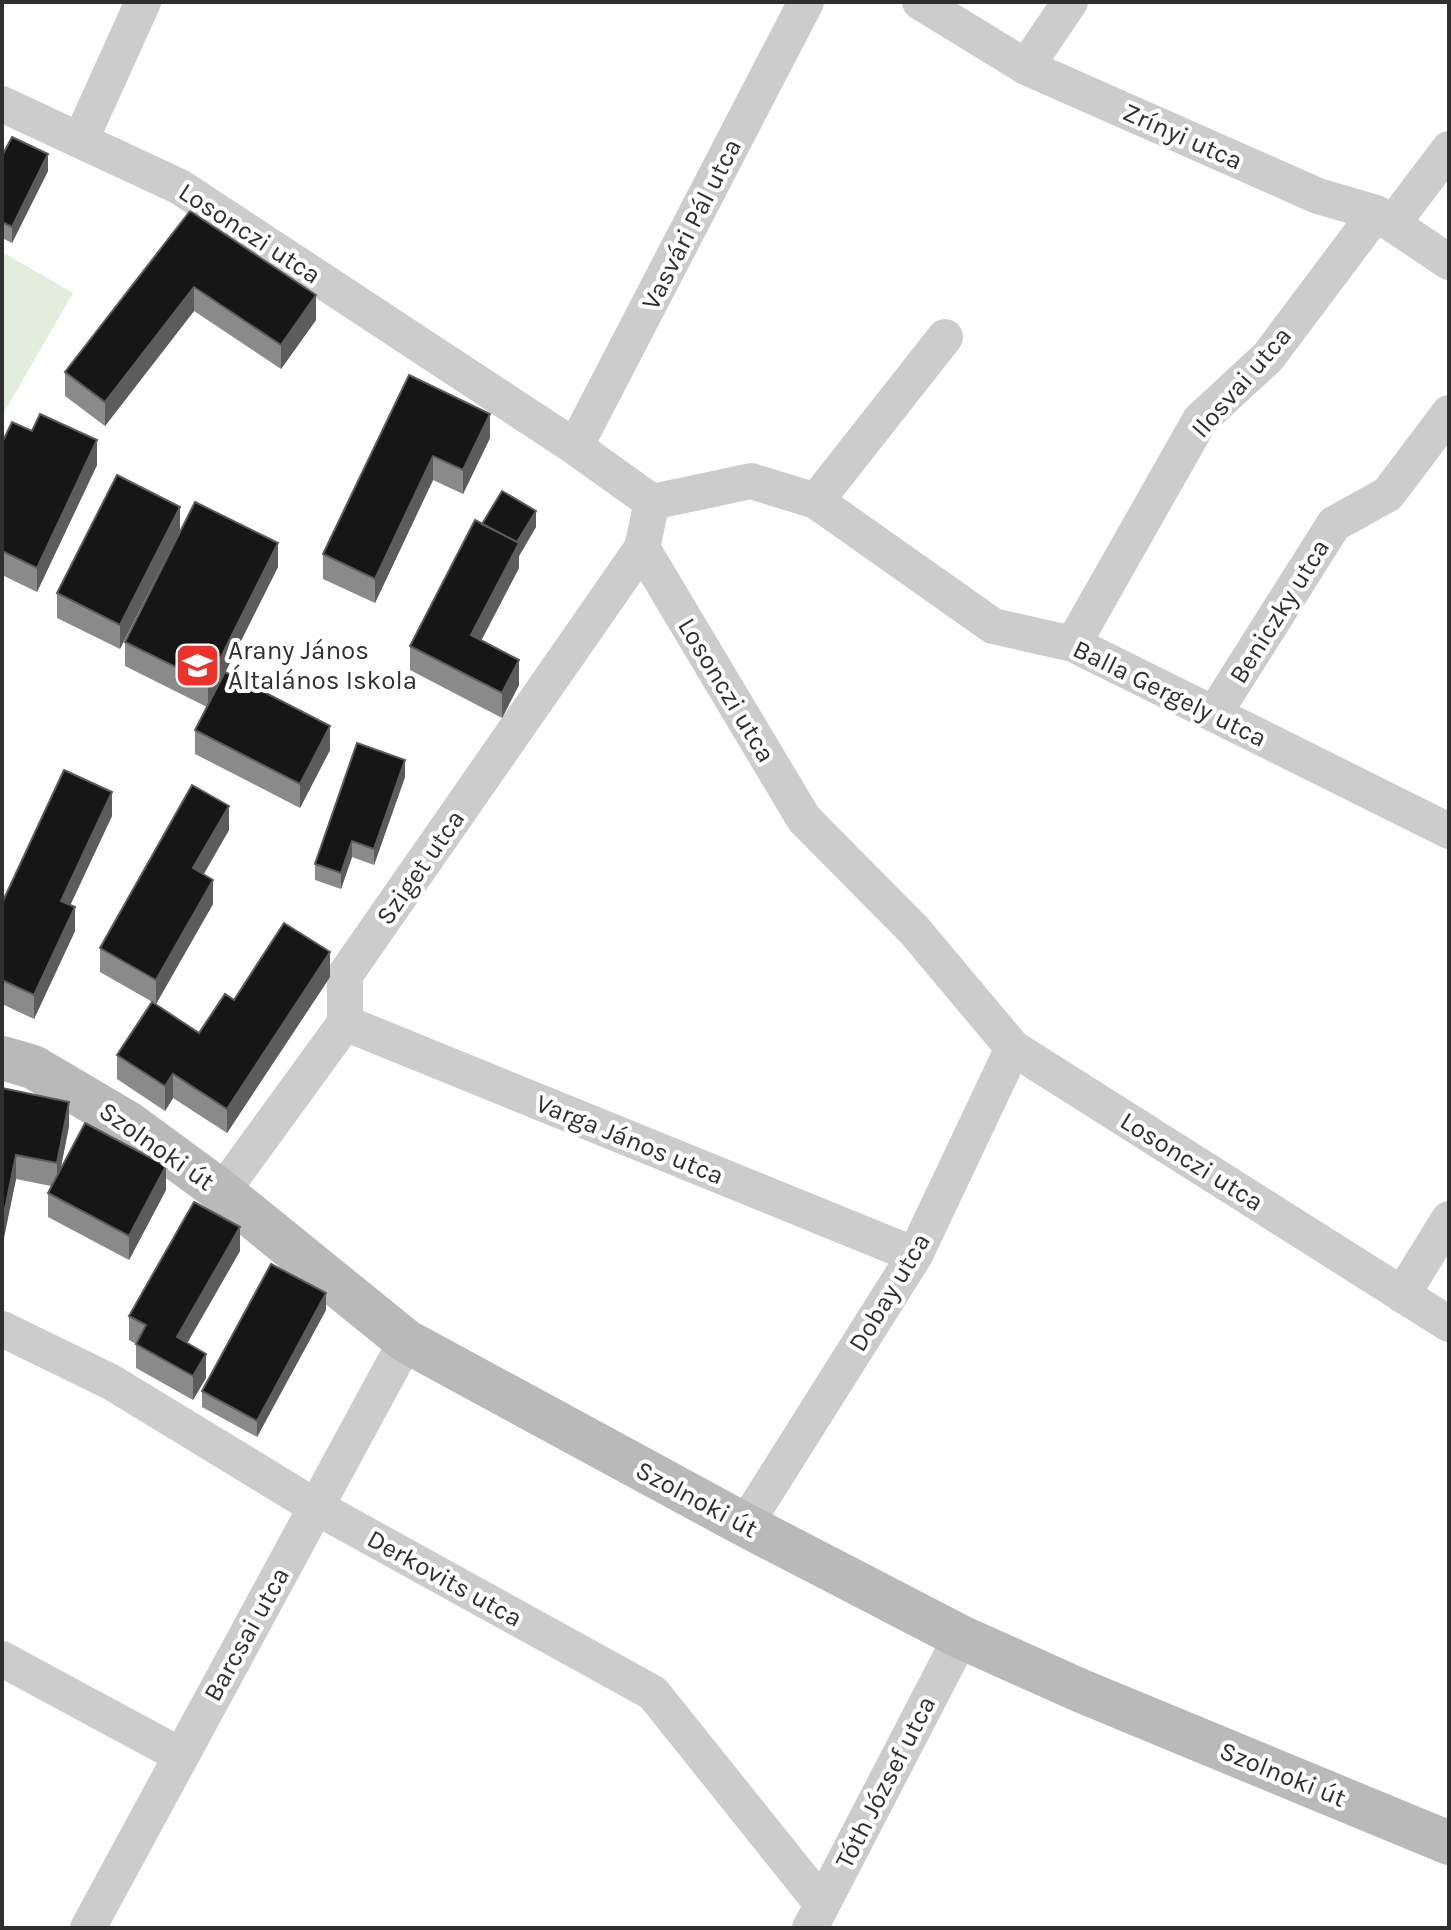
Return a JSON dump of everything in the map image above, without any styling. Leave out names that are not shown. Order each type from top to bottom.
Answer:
[{"type":"main road","name":"Szolnoki út","points":[[2,1058],[33,1067],[128,1123],[222,1192],[406,1341],[745,1525],[961,1637],[1079,1690],[1449,1843]]},
{"type":"street","points":[[81,139],[143,2]]},
{"type":"street","name":"Vasvári Pál utca","points":[[575,447],[806,2]]},
{"type":"street","name":"Zrínyi utca","points":[[920,2],[1026,67],[1318,196],[1384,218],[1449,262]]},
{"type":"street","points":[[1026,67],[1070,2]]},
{"type":"street","name":"Losonczi utca","points":[[2,104],[180,187],[575,447],[652,502]]},
{"type":"street","name":"Ilosvai utca","points":[[1073,644],[1200,420],[1268,357],[1384,218],[1449,149]]},
{"type":"street","points":[[816,501],[945,337]]},
{"type":"street","name":"Beniczky utca","points":[[1214,714],[1334,524],[1388,494],[1449,413]]},
{"type":"street","name":"Balla Gergely utca","points":[[652,502],[751,481],[816,501],[993,626],[1073,644],[1449,831]]},
{"type":"street","points":[[642,548],[652,502]]},
{"type":"street","name":"Losonczi utca","points":[[642,548],[804,819],[914,930],[1013,1048],[1449,1324]]},
{"type":"street","name":"Sziget utca","points":[[345,1023],[345,975],[642,548]]},
{"type":"street","points":[[222,1192],[345,1023]]},
{"type":"street","name":"Varga János utca","points":[[345,1023],[915,1255]]},
{"type":"street","name":"Dobay utca","points":[[745,1525],[915,1255],[1013,1048]]},
{"type":"street","points":[[1402,1295],[1449,1219]]},
{"type":"street","name":"Derkovits utca","points":[[2,1329],[111,1382],[316,1507],[653,1693],[816,1916]]},
{"type":"street","name":"Barcsai utca","points":[[88,1928],[406,1341]]},
{"type":"street","name":"Tóth József utca","points":[[816,1916],[961,1637]]},
{"type":"street","points":[[2,1659],[180,1755]]},
{"type":"green space","points":[[2,252],[73,293],[2,416]]},
{"type":"building","points":[[12,137],[48,154],[12,227],[2,222],[2,156]]},
{"type":"building","points":[[190,211],[316,295],[281,345],[194,287],[105,402],[65,372]]},
{"type":"building","points":[[409,375],[490,414],[463,470],[433,456],[375,579],[323,554]]},
{"type":"building","points":[[40,414],[97,440],[37,568],[2,551],[2,443],[12,422],[32,431]]},
{"type":"building","points":[[117,475],[180,507],[120,625],[57,593]]},
{"type":"building","points":[[502,491],[536,511],[517,542],[482,524]]},
{"type":"building","points":[[195,502],[278,543],[208,683],[125,642]]},
{"type":"building","points":[[475,520],[519,543],[471,635],[519,660],[502,693],[410,646]]},
{"type":"building","points":[[225,672],[330,726],[300,784],[195,730]]},
{"type":"building","points":[[357,743],[405,760],[374,849],[352,841],[341,873],[315,864]]},
{"type":"building","points":[[64,770],[112,792],[61,901],[75,907],[34,995],[2,980],[2,903]]},
{"type":"building","points":[[192,785],[229,806],[193,868],[213,880],[156,980],[100,948]]},
{"type":"building","points":[[284,923],[330,952],[227,1109],[173,1074],[165,1086],[117,1055],[152,1002],[199,1033],[225,994],[234,1000]]},
{"type":"building","points":[[2,1088],[69,1102],[57,1163],[16,1155],[3,1219]]},
{"type":"building","points":[[85,1123],[166,1166],[129,1236],[48,1193]]},
{"type":"building","points":[[194,1202],[240,1227],[177,1337],[206,1354],[193,1376],[136,1344],[146,1325],[129,1316]]},
{"type":"building","points":[[271,1264],[326,1293],[257,1421],[202,1391]]},
{"type":"place","name":"Arany János Általános Iskola","points":[[197,665]]}]
